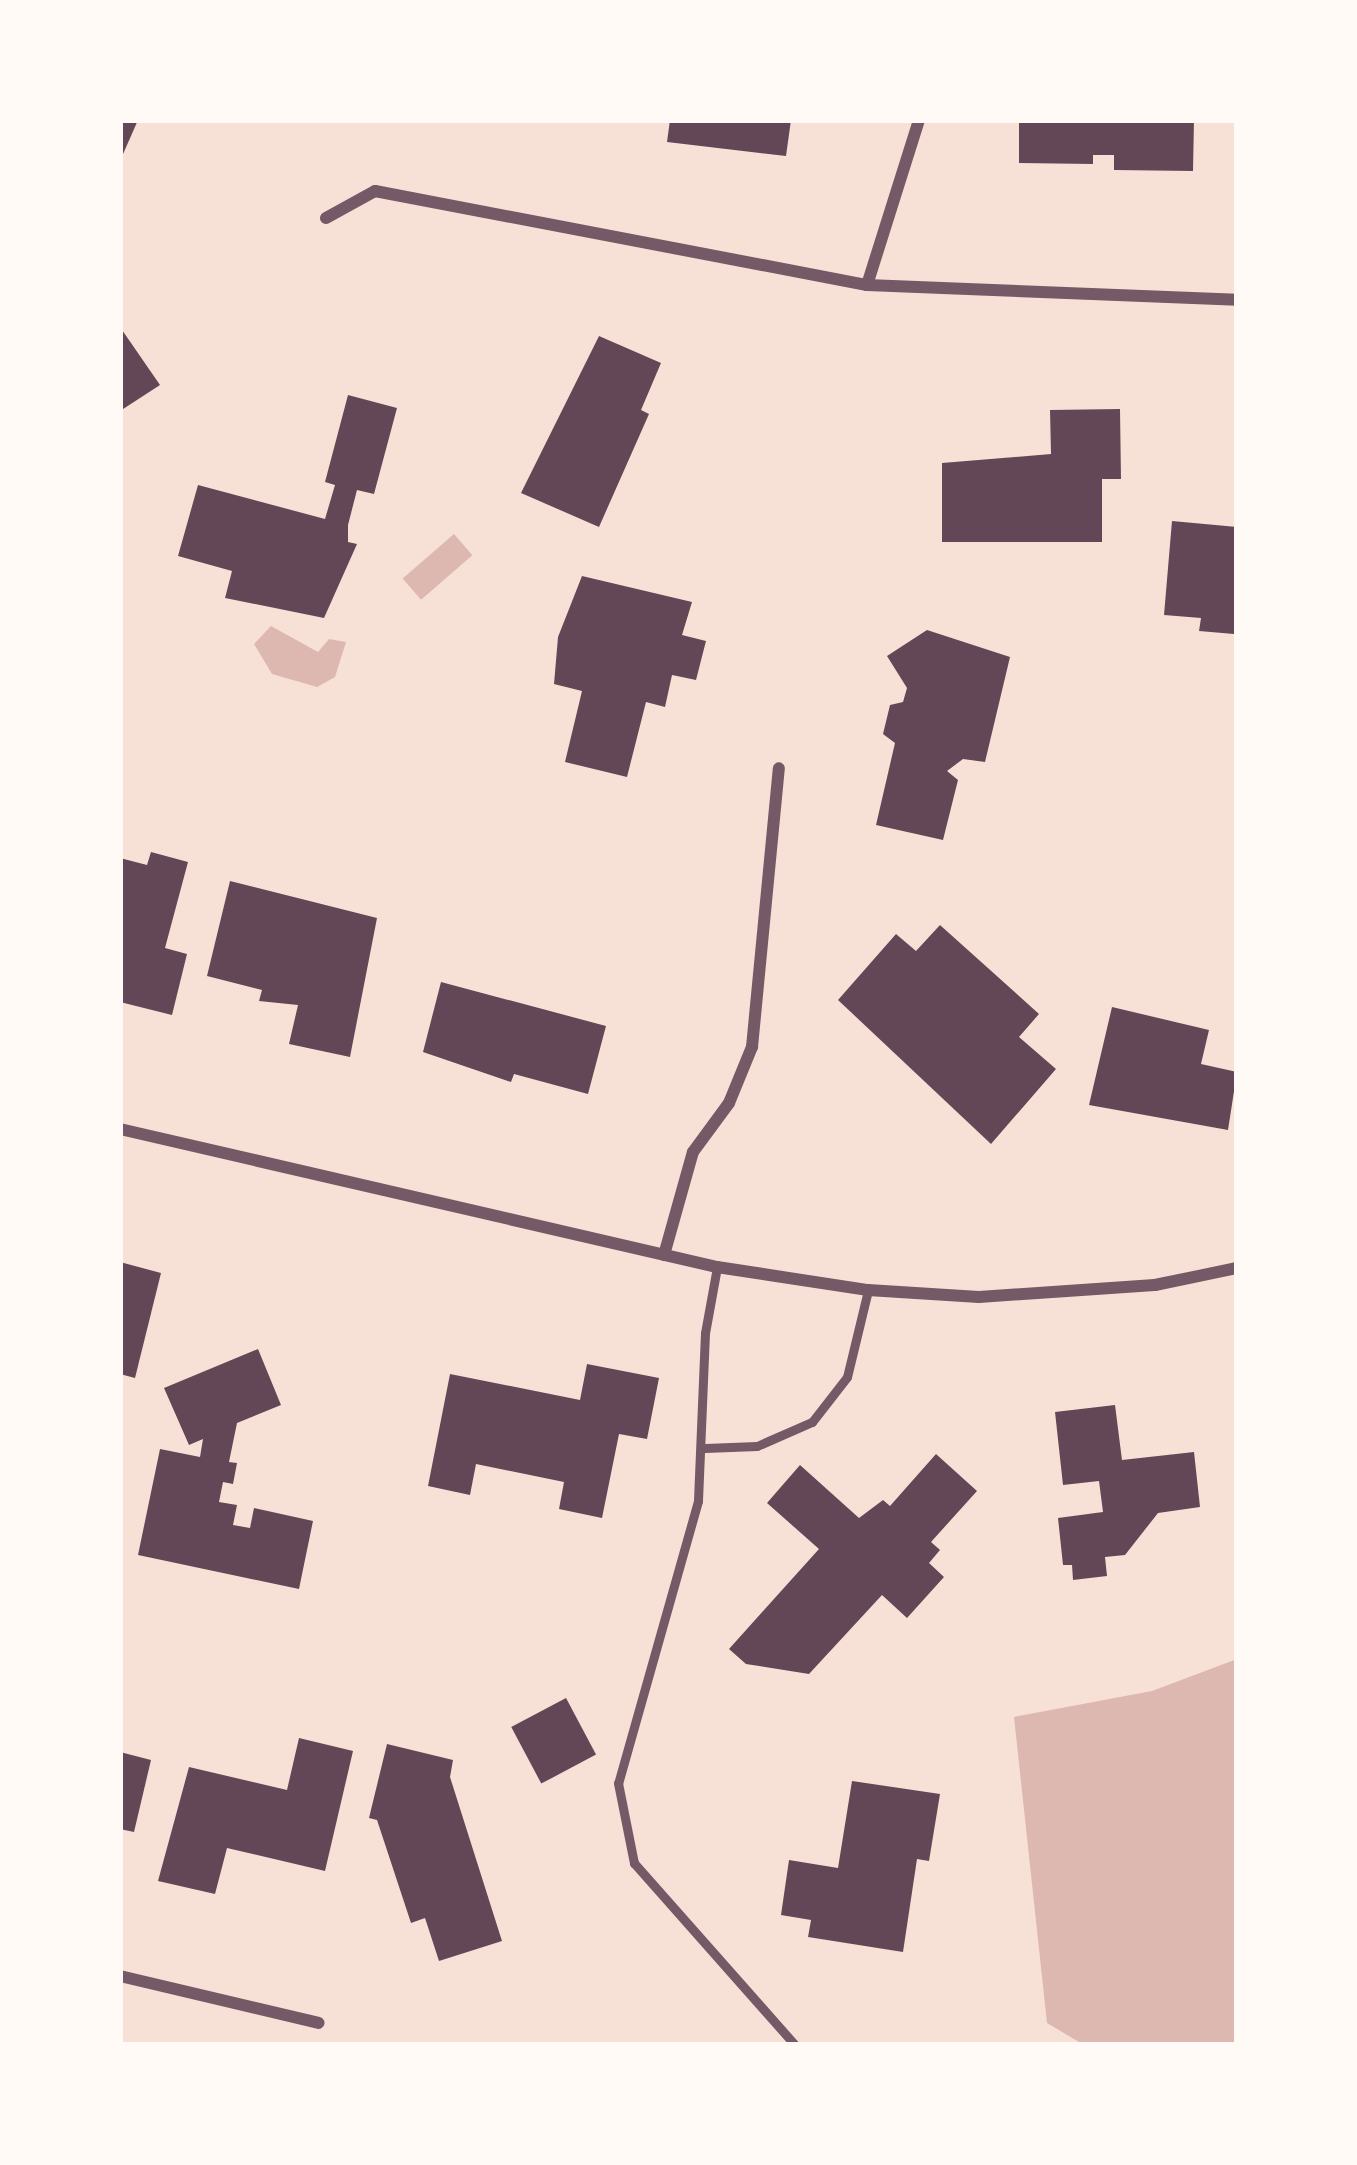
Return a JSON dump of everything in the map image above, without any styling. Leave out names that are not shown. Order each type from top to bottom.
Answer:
[{"type":"street","points":[[867,285],[919,120]]},
{"type":"street","points":[[326,218],[375,191],[867,285],[1237,300]]},
{"type":"street","points":[[664,1255],[694,1151],[729,1103],[752,1047],[779,767]]},
{"type":"street","points":[[120,1129],[717,1267],[868,1291],[979,1297],[1155,1285],[1237,1268]]},
{"type":"street","points":[[120,1976],[319,2023]]},
{"type":"lane","points":[[717,1267],[705,1333],[704,1448],[698,1501],[630,1724],[618,1784],[634,1863],[794,2045]]},
{"type":"lane","points":[[704,1448],[757,1446],[812,1422],[847,1377],[868,1291]]},
{"type":"shaded area","points":[[454,534],[472,555],[421,600],[403,579]]},
{"type":"shaded area","points":[[271,626],[318,652],[329,639],[346,642],[335,677],[317,687],[272,674],[254,644]]},
{"type":"shaded area","points":[[1237,1659],[1237,2045],[1084,2045],[1047,2023],[1014,1717],[1152,1691]]},
{"type":"building","points":[[120,120],[138,120],[120,161]]},
{"type":"building","points":[[670,120],[791,120],[786,156],[667,142]]},
{"type":"building","points":[[1019,120],[1194,120],[1193,171],[1114,170],[1114,155],[1093,155],[1093,164],[1019,163]]},
{"type":"building","points":[[120,327],[160,385],[120,411]]},
{"type":"building","points":[[599,336],[661,363],[641,410],[649,414],[599,527],[521,493]]},
{"type":"building","points":[[348,395],[397,408],[374,494],[357,490],[348,542],[357,544],[324,618],[225,598],[232,571],[178,556],[198,485],[325,519],[335,485],[325,482]]},
{"type":"building","points":[[1120,409],[1121,479],[1102,479],[1102,542],[942,542],[942,463],[1051,454],[1050,410]]},
{"type":"building","points":[[1172,521],[1237,527],[1234,634],[1199,631],[1201,618],[1164,615]]},
{"type":"building","points":[[582,576],[692,602],[682,635],[706,641],[696,680],[672,675],[665,707],[646,702],[627,777],[565,762],[582,691],[554,684],[558,637]]},
{"type":"building","points":[[927,630],[1010,657],[985,762],[963,759],[947,771],[958,780],[943,840],[876,825],[895,743],[883,734],[890,705],[903,702],[907,688],[887,656]]},
{"type":"building","points":[[151,852],[188,862],[165,948],[187,954],[172,1015],[120,1002],[120,858],[147,865]]},
{"type":"building","points":[[230,881],[377,918],[350,1057],[289,1044],[298,1005],[259,1001],[262,990],[207,976]]},
{"type":"building","points":[[940,925],[1039,1014],[1019,1037],[1056,1069],[991,1144],[838,1000],[896,934],[916,951]]},
{"type":"building","points":[[441,982],[606,1026],[588,1094],[514,1074],[511,1082],[423,1052]]},
{"type":"building","points":[[1112,1007],[1209,1030],[1201,1064],[1237,1072],[1228,1130],[1089,1105]]},
{"type":"building","points":[[120,1262],[161,1273],[135,1378],[120,1374]]},
{"type":"building","points":[[258,1349],[281,1405],[237,1423],[229,1462],[237,1463],[233,1484],[223,1482],[219,1502],[237,1505],[233,1525],[250,1528],[254,1508],[313,1521],[299,1589],[138,1555],[160,1449],[200,1457],[203,1439],[189,1445],[164,1388]]},
{"type":"building","points":[[587,1364],[659,1378],[647,1439],[619,1434],[602,1518],[559,1509],[564,1482],[476,1464],[470,1495],[428,1486],[450,1374],[580,1400]]},
{"type":"building","points":[[1115,1405],[1122,1460],[1194,1452],[1200,1507],[1158,1513],[1125,1555],[1105,1557],[1107,1576],[1073,1580],[1072,1565],[1063,1565],[1058,1518],[1103,1512],[1099,1481],[1063,1485],[1055,1412]]},
{"type":"building","points":[[936,1454],[977,1491],[931,1542],[940,1550],[929,1563],[944,1577],[907,1618],[882,1595],[809,1674],[746,1664],[729,1649],[819,1549],[767,1503],[800,1465],[859,1518],[883,1500],[890,1506]]},
{"type":"building","points":[[566,1698],[596,1755],[541,1784],[511,1727]]},
{"type":"building","points":[[299,1738],[353,1751],[325,1871],[227,1848],[215,1894],[158,1881],[189,1767],[287,1790]]},
{"type":"building","points":[[387,1744],[453,1760],[450,1777],[502,1941],[439,1961],[425,1918],[411,1923],[377,1820],[369,1818]]},
{"type":"building","points":[[120,1752],[151,1760],[134,1832],[120,1829]]},
{"type":"building","points":[[852,1781],[940,1794],[929,1861],[917,1859],[903,1952],[808,1937],[811,1920],[781,1915],[789,1860],[838,1868]]}]
